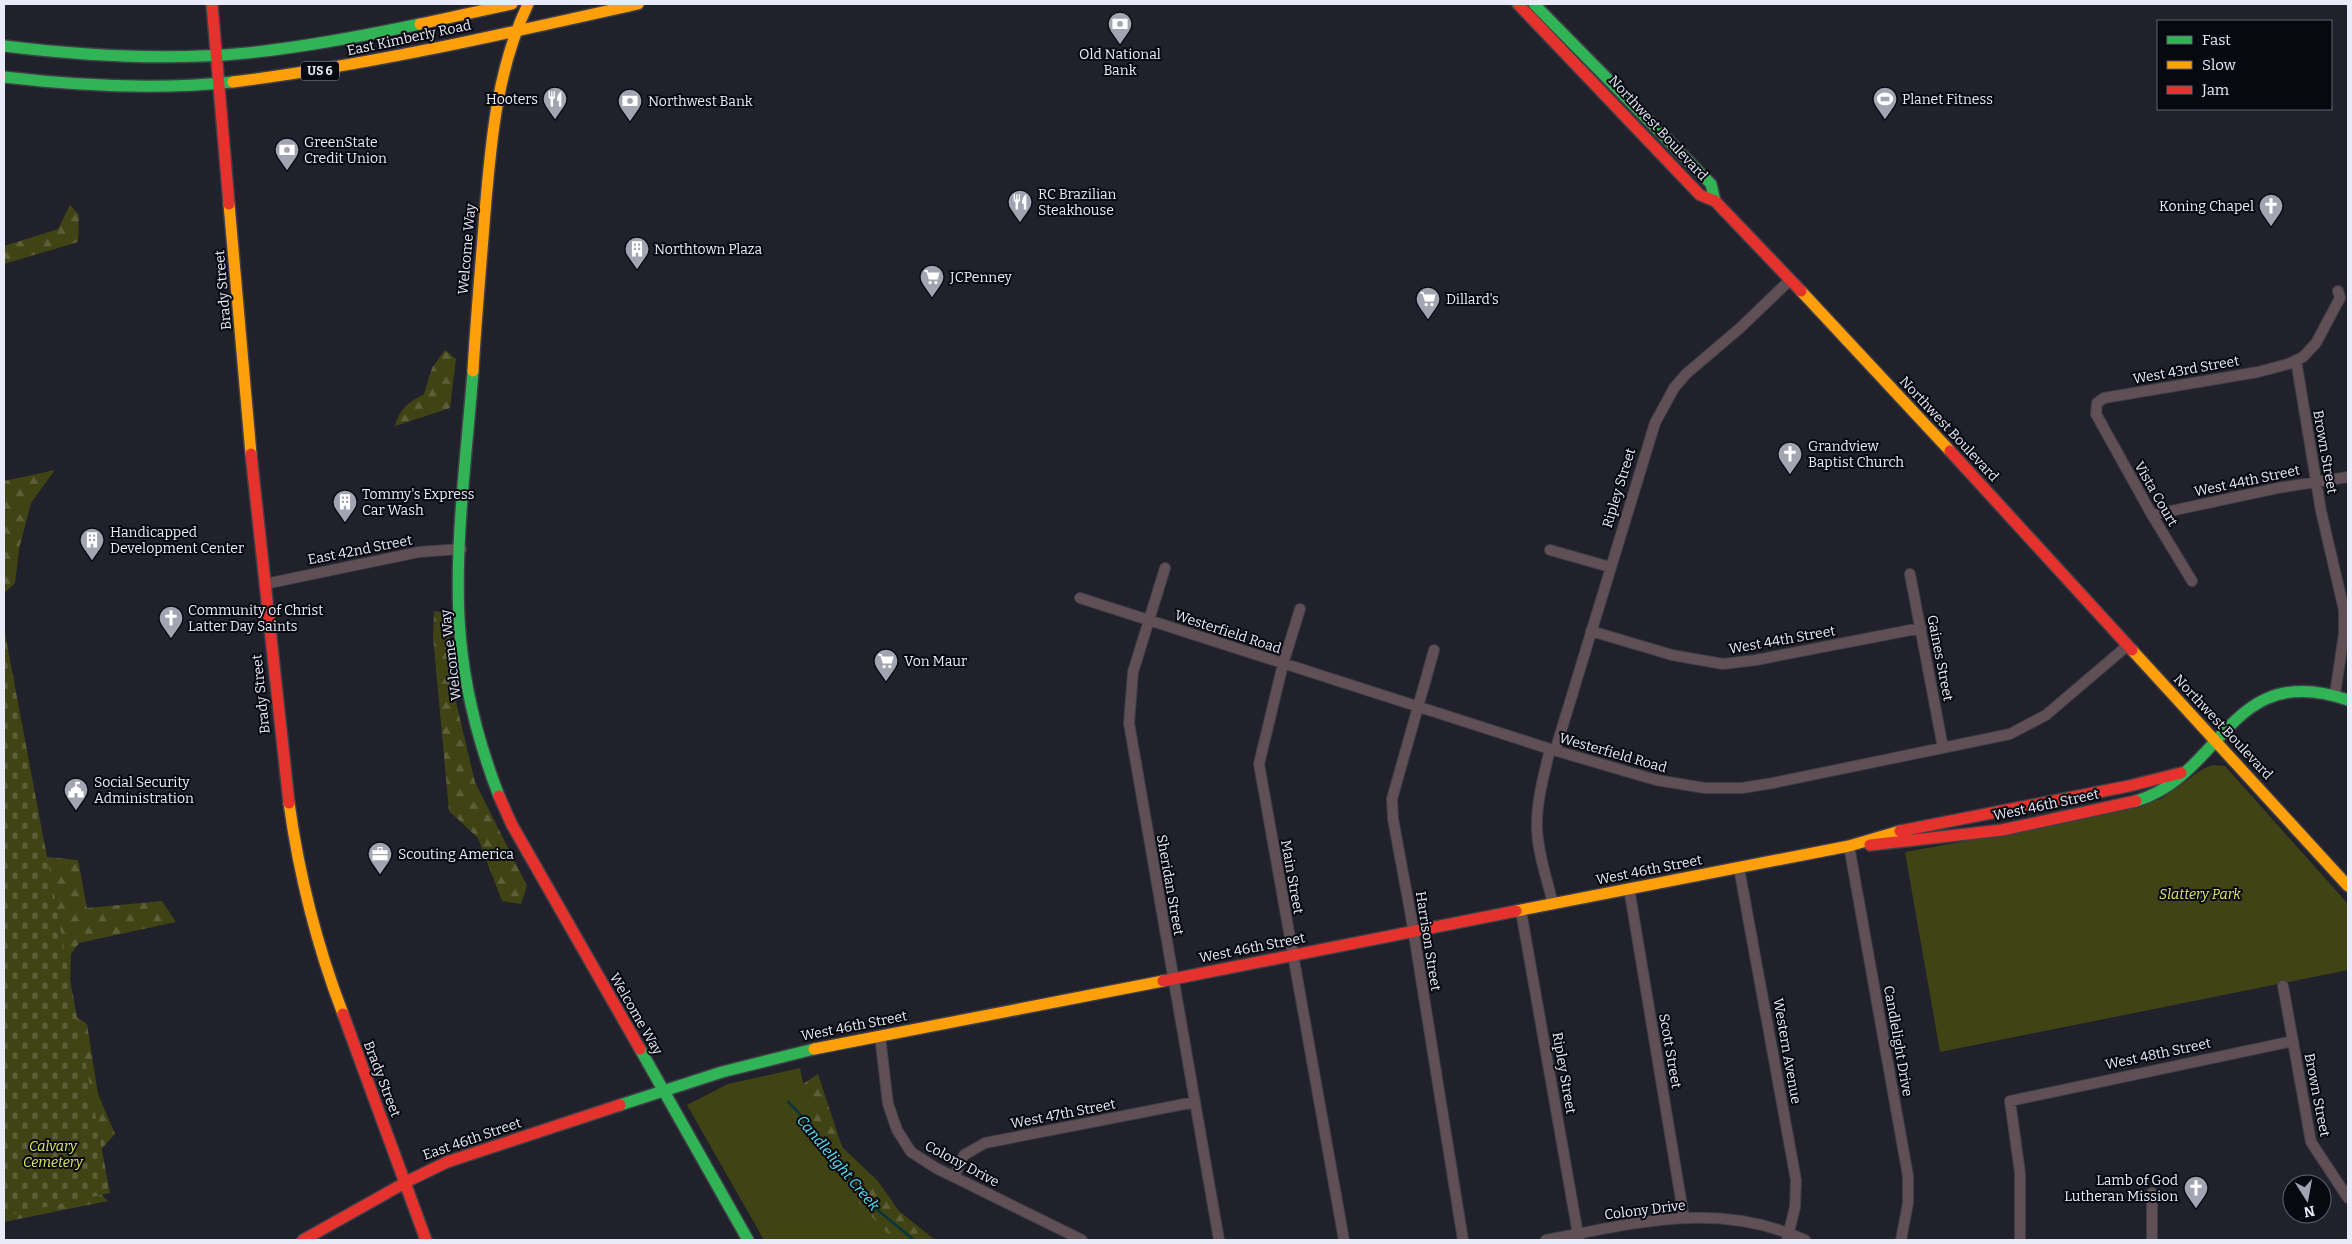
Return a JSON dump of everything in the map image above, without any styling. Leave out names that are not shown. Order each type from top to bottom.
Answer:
[{"type":"main road","name":"Brady Street","points":[[212,4],[265,584],[284,768],[300,876],[336,999],[406,1181],[426,1240]]},
{"type":"main road","name":"East Kimberly Road","points":[[4,46],[125,57],[216,54],[280,49],[363,36],[512,4]]},
{"type":"main road","name":"Welcome Way","points":[[528,4],[510,51],[492,142],[472,381],[461,549],[459,618],[465,667],[479,736],[495,791],[534,867],[748,1240]]},
{"type":"main road","name":"East Kimberly Road","points":[[4,77],[74,85],[219,84],[314,72],[517,31],[638,4]]},
{"type":"main road","name":"Northwest Boulevard","points":[[1518,4],[1700,196],[1715,201],[1838,329],[2348,886]]},
{"type":"main road","points":[[1534,4],[1711,184],[1715,201]]},
{"type":"main road","name":"West 46th Street","points":[[1849,846],[1911,843],[2008,830],[2092,812],[2155,794],[2216,742],[2226,726],[2253,706],[2281,692],[2306,690],[2334,694],[2348,700]]},
{"type":"main road","name":"West 46th Street","points":[[663,1091],[762,1060],[1849,846],[1885,834],[2129,786],[2181,773]]},
{"type":"main road","name":"East 46th Street","points":[[303,1240],[335,1224],[406,1181],[447,1162],[663,1091]]},
{"type":"street","name":"Ripley Street","points":[[1553,904],[1537,828],[1541,787],[1591,630],[1648,439],[1674,388],[1686,374],[1740,328],[1790,280]]},
{"type":"street","points":[[2296,360],[2303,357],[2316,343],[2340,298],[2338,291]]},
{"type":"street","name":"West 43rd Street","points":[[2099,419],[2095,408],[2097,403],[2104,398],[2258,372],[2296,360]]},
{"type":"street","name":"Brown Street","points":[[2296,360],[2316,481],[2344,610],[2344,634],[2334,694]]},
{"type":"street","name":"Vista Court","points":[[2099,419],[2152,516],[2192,582]]},
{"type":"street","name":"West 44th Street","points":[[2152,516],[2316,481],[2348,477]]},
{"type":"street","name":"East 42nd Street","points":[[265,584],[420,552],[461,549]]},
{"type":"street","points":[[1550,550],[1610,567]]},
{"type":"street","name":"Sheridan Street","points":[[1164,568],[1132,672],[1128,723],[1219,1240]]},
{"type":"street","name":"Gaines Street","points":[[1910,574],[1943,748]]},
{"type":"street","name":"Westerfield Road","points":[[1080,598],[1553,750],[1656,780],[1705,788],[1742,788],[2010,734],[2046,715],[2127,646]]},
{"type":"street","name":"Main Street","points":[[1300,609],[1283,664],[1259,764],[1344,1240]]},
{"type":"street","name":"West 44th Street","points":[[1591,630],[1672,655],[1723,664],[1920,628]]},
{"type":"street","name":"Harrison Street","points":[[1434,650],[1392,799],[1392,819],[1413,932],[1463,1240]]},
{"type":"street","name":"Candlelight Drive","points":[[1849,846],[1908,1176],[1908,1203],[1901,1240]]},
{"type":"street","name":"Western Avenue","points":[[1739,868],[1796,1180],[1796,1207],[1788,1237]]},
{"type":"street","name":"Scott Street","points":[[1628,888],[1684,1218]]},
{"type":"street","name":"Ripley Street","points":[[1521,911],[1579,1237]]},
{"type":"street","name":"Brown Street","points":[[2283,986],[2311,1142],[2348,1198]]},
{"type":"street","name":"Colony Drive","points":[[880,1036],[888,1104],[897,1130],[911,1152],[954,1177],[1082,1240]]},
{"type":"street","name":"West 48th Street","points":[[2020,1240],[2020,1173],[2010,1101],[2030,1095],[2293,1041]]},
{"type":"street","name":"West 47th Street","points":[[954,1177],[964,1155],[985,1143],[1195,1102]]},
{"type":"street","points":[[2152,1193],[2152,1240]]},
{"type":"street","name":"Colony Drive","points":[[1546,1240],[1579,1237],[1663,1219],[1684,1218],[1747,1220],[1788,1237],[1805,1240]]},
{"type":"green space","points":[[70,205],[79,215],[78,242],[4,264],[4,246],[58,229]]},
{"type":"green space","points":[[445,350],[456,359],[450,408],[395,426],[399,415],[405,407],[424,394],[432,368]]},
{"type":"green space","points":[[55,470],[31,503],[19,549],[15,583],[4,593],[4,481]]},
{"type":"green space","points":[[434,611],[449,613],[452,685],[475,782],[527,886],[521,904],[502,901],[478,838],[449,811],[433,636]]},
{"type":"green space","name":"Calvary Cemetery","points":[[4,628],[110,1193],[4,1216]]},
{"type":"green space","name":"Slattery Park","points":[[2212,765],[2225,766],[2348,904],[2348,970],[1940,1052],[1905,852],[2061,824],[2161,799],[2201,770]]},
{"type":"green space","points":[[38,856],[78,860],[87,908],[162,901],[176,922],[79,943],[71,954],[69,1012],[87,1024],[98,1094],[115,1134],[95,1156]]},
{"type":"green space","points":[[800,1068],[819,1162],[894,1240],[764,1240],[687,1105],[728,1084]]},
{"type":"green space","points":[[818,1074],[842,1147],[878,1181],[899,1211],[935,1240],[869,1240],[762,1111]]},
{"type":"green space","points":[[93,1186],[108,1201],[4,1222],[4,1203]]},
{"type":"waterway","name":"Candlelight Creek","points":[[788,1102],[798,1112],[869,1203],[914,1240]]},
{"type":"traffic: fast","points":[[1534,4],[1711,184],[1715,201]]},
{"type":"traffic: fast","points":[[4,46],[126,56],[186,57],[269,51],[356,37],[420,24]]},
{"type":"traffic: fast","points":[[4,77],[118,86],[176,86],[233,82]]},
{"type":"traffic: fast","points":[[473,371],[460,526],[459,618],[463,664],[472,709],[477,731],[499,796]]},
{"type":"traffic: fast","points":[[2136,801],[2166,787],[2190,768],[2231,725],[2252,707],[2277,695],[2308,691],[2348,700]]},
{"type":"traffic: fast","points":[[640,1049],[748,1240]]},
{"type":"traffic: fast","points":[[620,1105],[722,1072],[814,1049]]},
{"type":"traffic: slow","points":[[420,24],[512,4]]},
{"type":"traffic: slow","points":[[473,371],[485,212],[497,105],[509,54],[528,4]]},
{"type":"traffic: slow","points":[[233,82],[386,58],[638,4]]},
{"type":"traffic: slow","points":[[229,204],[251,454]]},
{"type":"traffic: slow","points":[[1801,291],[1950,451]]},
{"type":"traffic: slow","points":[[2132,650],[2348,886]]},
{"type":"traffic: slow","points":[[289,803],[298,857],[310,910],[343,1014]]},
{"type":"traffic: slow","points":[[1516,911],[1849,846],[1900,831]]},
{"type":"traffic: slow","points":[[814,1049],[1163,981]]},
{"type":"traffic: jam","points":[[212,4],[229,204]]},
{"type":"traffic: jam","points":[[1518,4],[1700,195],[1715,201],[1801,291]]},
{"type":"traffic: jam","points":[[1950,451],[2132,650]]},
{"type":"traffic: jam","points":[[251,454],[289,803]]},
{"type":"traffic: jam","points":[[1900,831],[2129,786],[2181,773]]},
{"type":"traffic: jam","points":[[499,796],[512,825],[640,1049]]},
{"type":"traffic: jam","points":[[1870,845],[2002,830],[2136,801]]},
{"type":"traffic: jam","points":[[1163,981],[1516,911]]},
{"type":"traffic: jam","points":[[343,1014],[426,1240]]},
{"type":"traffic: jam","points":[[303,1240],[410,1180],[447,1162],[620,1105]]},
{"type":"place","name":"Old National Bank","points":[[1120,45]]},
{"type":"place","name":"Hooters","points":[[555,120]]},
{"type":"place","name":"Planet Fitness","points":[[1885,120]]},
{"type":"place","name":"Northwest Bank","points":[[630,122]]},
{"type":"place","name":"GreenState Credit Union","points":[[287,171]]},
{"type":"place","name":"RC Brazilian Steakhouse","points":[[1020,223]]},
{"type":"place","name":"Koning Chapel","points":[[2271,227]]},
{"type":"place","name":"Northtown Plaza","points":[[637,270]]},
{"type":"place","name":"JCPenney","points":[[932,298]]},
{"type":"place","name":"Dillard's","points":[[1428,320]]},
{"type":"place","name":"Grandview Baptist Church","points":[[1790,475]]},
{"type":"place","name":"Tommy's Express Car Wash","points":[[345,523]]},
{"type":"place","name":"Handicapped Development Center","points":[[92,561]]},
{"type":"place","name":"Community of Christ Latter Day Saints","points":[[171,639]]},
{"type":"place","name":"Von Maur","points":[[886,682]]},
{"type":"place","name":"Social Security Administration","points":[[76,811]]},
{"type":"place","name":"Scouting America","points":[[380,875]]},
{"type":"place","name":"Lamb of God Lutheran Mission","points":[[2196,1209]]}]
